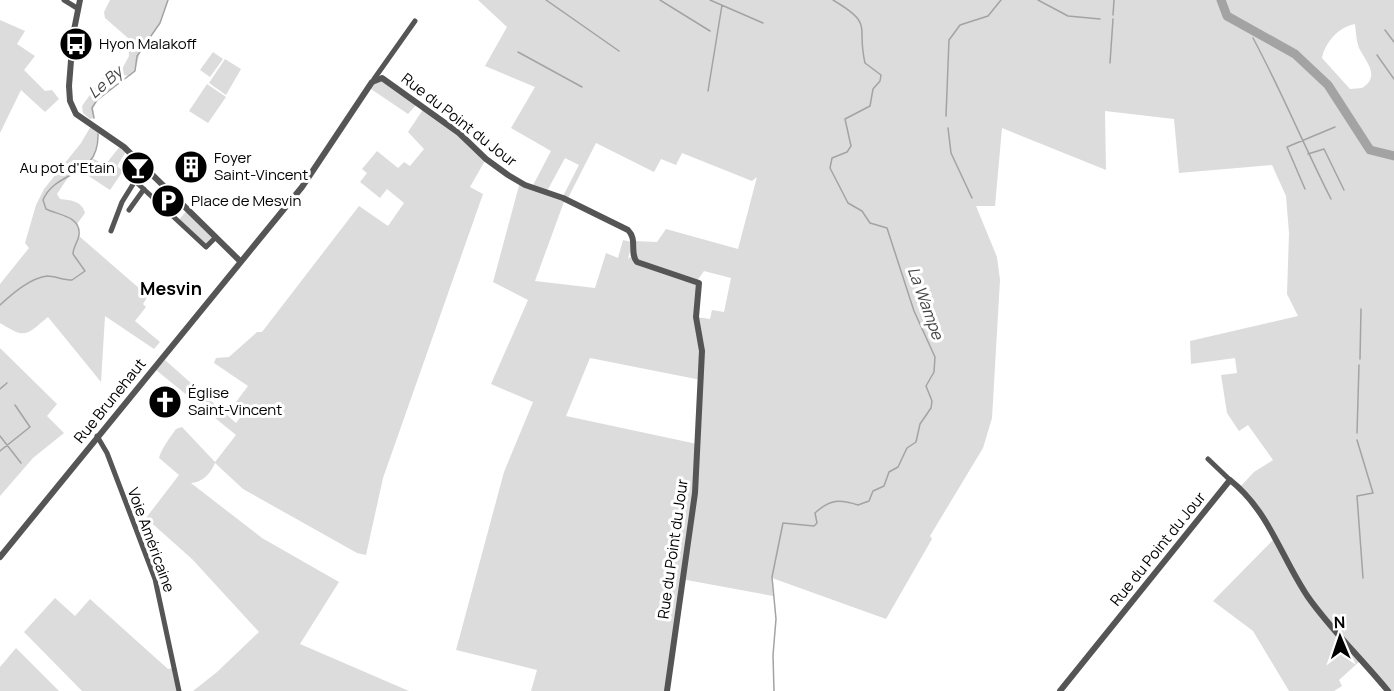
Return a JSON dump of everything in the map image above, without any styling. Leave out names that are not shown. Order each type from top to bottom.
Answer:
[{"type":"street","points":[[64,0],[77,8]]},
{"type":"street","points":[[80,0],[73,35],[69,94],[74,111],[81,120],[121,145],[240,261],[307,180],[415,21]]},
{"type":"street","name":"Rue du Point du Jour","points":[[374,79],[387,80],[459,134],[486,159],[520,182],[563,198],[628,230],[634,238],[633,255],[637,262],[699,284],[696,317],[702,351],[695,493],[671,644],[667,691]]},
{"type":"street","points":[[111,231],[122,202],[145,167]]},
{"type":"street","points":[[135,181],[206,247],[216,237]]},
{"type":"street","points":[[129,210],[144,189]]},
{"type":"street","name":"Rue Brunehaut","points":[[0,557],[240,261]]},
{"type":"street","name":"Voie Américaine","points":[[97,436],[107,453],[155,579],[179,691]]},
{"type":"street","points":[[1208,459],[1257,505],[1292,571],[1314,604],[1388,691]]},
{"type":"street","name":"Rue du Point du Jour","points":[[1060,691],[1230,480]]},
{"type":"shaded area","points":[[110,0],[168,0],[160,23],[141,49],[135,71],[130,76],[123,75],[121,71],[129,56],[128,38],[105,18],[104,12]]},
{"type":"shaded area","points":[[478,0],[1394,0],[1394,691],[1388,691],[1360,661],[1339,680],[1342,686],[1334,691],[1289,691],[1253,631],[1213,601],[1275,538],[1240,487],[1254,472],[1273,460],[1248,425],[1239,431],[1227,413],[1221,375],[1237,373],[1235,358],[1191,364],[1190,341],[1298,316],[1287,294],[1289,233],[1286,196],[1272,165],[1179,173],[1174,119],[1105,111],[1106,170],[1002,128],[995,206],[976,206],[997,257],[1000,280],[992,418],[983,448],[930,536],[932,539],[886,619],[772,578],[773,596],[681,579],[667,691],[531,691],[537,670],[456,650],[504,472],[533,402],[491,384],[528,300],[493,282],[520,182],[532,187],[551,151],[511,128],[535,87],[485,66],[507,27]],"holes":[[[1355,24],[1359,48],[1370,69],[1371,79],[1362,88],[1350,89],[1322,58],[1333,36]],[[596,143],[654,172],[661,159],[676,165],[682,153],[752,181],[757,177],[738,249],[666,229],[657,242],[634,241],[633,255],[628,259],[632,242],[623,240],[618,258],[606,253],[595,288],[535,281],[565,199],[567,200]],[[565,158],[579,165],[562,198],[547,191]],[[704,271],[731,278],[724,312],[712,310],[710,319],[696,317],[697,281]],[[590,358],[701,380],[697,444],[566,416]]]},
{"type":"shaded area","points":[[0,20],[25,31],[17,44],[35,56],[24,70],[45,91],[52,90],[59,99],[45,112],[21,90],[0,133]]},
{"type":"shaded area","points":[[213,52],[223,59],[210,77],[200,70]]},
{"type":"shaded area","points":[[225,59],[241,69],[226,95],[209,83]]},
{"type":"shaded area","points":[[380,77],[418,103],[408,114],[368,87]]},
{"type":"shaded area","points":[[102,78],[118,84],[93,105],[94,118],[90,119],[83,113],[82,106]]},
{"type":"shaded area","points":[[207,84],[226,97],[208,123],[189,111]]},
{"type":"shaded area","points":[[424,108],[459,133],[486,159],[470,187],[483,194],[383,478],[366,555],[357,553],[243,489],[215,463],[206,477],[191,483],[262,538],[339,582],[300,644],[409,691],[193,691],[217,672],[259,632],[192,559],[146,518],[179,475],[159,458],[176,429],[182,427],[215,462],[236,435],[156,370],[165,360],[236,423],[242,415],[233,406],[248,386],[214,363],[216,358],[229,357],[257,332],[262,332],[359,206],[388,226],[404,203],[387,189],[380,198],[360,182],[367,173],[362,169],[377,151],[398,168],[404,162],[410,166],[424,149],[408,132]]},
{"type":"shaded area","points":[[91,126],[99,131],[95,154],[92,158],[105,165],[121,145],[127,150],[117,166],[123,171],[110,190],[81,171],[69,176],[57,194],[60,199],[76,202],[84,209],[85,213],[77,224],[79,236],[148,296],[143,304],[146,307],[135,321],[160,342],[154,349],[105,316],[101,382],[48,317],[25,333],[15,331],[0,323],[0,284],[29,248],[25,243],[36,205],[44,189],[81,143]]},
{"type":"shaded area","points":[[188,209],[216,237],[206,247],[178,221]]},
{"type":"shaded area","points":[[0,348],[57,404],[47,416],[64,433],[33,458],[0,496]]},
{"type":"shaded area","points":[[55,598],[75,616],[90,599],[168,669],[174,668],[179,691],[82,691],[24,632]]},
{"type":"shaded area","points":[[16,648],[59,691],[0,691],[0,667]]},
{"type":"waterway","name":"Le By","points":[[94,118],[92,108],[97,100],[135,71],[137,56],[160,23],[168,0]]},
{"type":"waterway","points":[[546,0],[619,51]]},
{"type":"waterway","points":[[660,0],[710,31]]},
{"type":"waterway","points":[[710,0],[763,23]]},
{"type":"waterway","name":"La Wampe","points":[[774,691],[773,655],[776,619],[772,577],[783,523],[814,526],[817,523],[815,513],[830,503],[840,501],[858,505],[869,501],[873,491],[884,486],[889,472],[898,467],[907,448],[916,442],[920,424],[931,408],[932,401],[926,386],[934,372],[935,357],[914,311],[887,228],[870,223],[862,211],[848,203],[830,168],[832,158],[847,152],[851,146],[845,119],[870,106],[873,89],[880,81],[881,75],[865,63],[859,21],[846,8],[833,0]]},
{"type":"waterway","points":[[946,116],[949,40],[960,25],[988,16],[1001,0]]},
{"type":"waterway","points":[[1038,0],[1068,16],[1100,19]]},
{"type":"waterway","points":[[1113,15],[1114,0]]},
{"type":"waterway","points":[[1221,0],[1227,16],[1295,54],[1328,85],[1370,150],[1394,156]]},
{"type":"waterway","points":[[708,91],[722,5]]},
{"type":"waterway","points":[[1110,63],[1113,19]]},
{"type":"waterway","points":[[1385,30],[1394,42]]},
{"type":"waterway","points":[[1253,38],[1331,199]]},
{"type":"waterway","points":[[518,52],[582,87]]},
{"type":"waterway","points":[[1377,55],[1394,79]]},
{"type":"waterway","points":[[1305,189],[1287,147],[1335,127]]},
{"type":"waterway","points":[[948,128],[951,153],[972,198]]},
{"type":"waterway","name":"Le By","points":[[0,305],[22,287],[41,277],[72,280],[85,271],[73,254],[79,229],[73,220],[46,209],[43,200],[57,183],[92,159],[98,134]]},
{"type":"waterway","points":[[1308,154],[1324,149],[1344,190]]},
{"type":"waterway","points":[[1360,359],[1361,309]]},
{"type":"waterway","points":[[1357,433],[1359,365]]},
{"type":"waterway","points":[[0,389],[7,383]]},
{"type":"waterway","points":[[0,451],[30,427],[15,405]]},
{"type":"waterway","points":[[0,436],[21,463]]},
{"type":"waterway","points":[[1357,440],[1373,493],[1357,496],[1363,578]]},
{"type":"place","name":"Hyon Malakoff","points":[[76,44]]},
{"type":"place","name":"Foyer Saint-Vincent","points":[[191,167]]},
{"type":"place","name":"Au pot d'Etain","points":[[138,168]]},
{"type":"place","name":"Place de Mesvin","points":[[168,201]]},
{"type":"place","name":"Église Saint-Vincent","points":[[165,402]]},
{"type":"district","name":"Mesvin","points":[[171,289]]}]
